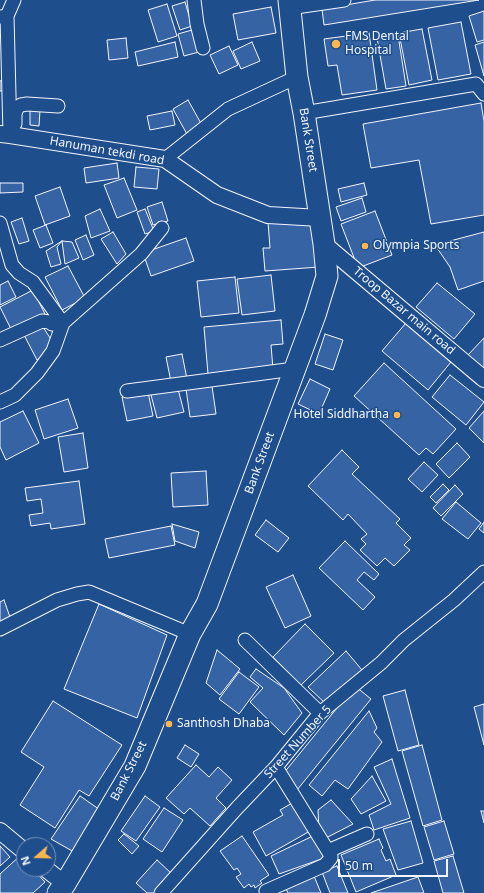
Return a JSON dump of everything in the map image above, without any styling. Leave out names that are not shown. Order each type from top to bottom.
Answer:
[{"type":"main road","name":"Bank Street","points":[[61,889],[135,766],[190,634],[207,604],[315,315],[327,276],[324,244],[297,77],[289,4]]},
{"type":"street","points":[[8,135],[3,16],[14,0]]},
{"type":"street","points":[[194,0],[197,24],[203,48]]},
{"type":"street","points":[[289,4],[344,0]]},
{"type":"street","points":[[165,159],[228,108],[297,77]]},
{"type":"street","points":[[304,113],[476,84],[484,94]]},
{"type":"street","points":[[8,135],[17,108],[27,104],[58,106]]},
{"type":"street","name":"Hanuman tekdi road","points":[[8,135],[165,159],[217,195],[268,215],[320,218]]},
{"type":"street","points":[[0,223],[12,265],[19,273],[33,282],[63,323]]},
{"type":"street","points":[[0,402],[15,395],[37,373],[53,351],[63,323],[141,254],[162,228]]},
{"type":"street","name":"Troop Bazar main road","points":[[324,244],[484,378]]},
{"type":"street","points":[[0,340],[42,321],[52,324],[63,323]]},
{"type":"street","points":[[127,392],[294,369]]},
{"type":"street","name":"Street Number 5","points":[[162,893],[237,808],[276,767],[320,713],[381,663],[404,640],[454,600],[484,572]]},
{"type":"street","points":[[0,630],[57,600],[89,592],[190,634]]},
{"type":"street","points":[[245,640],[320,713]]},
{"type":"street","points":[[266,890],[325,865],[331,858],[276,767]]},
{"type":"street","points":[[0,832],[16,845]]},
{"type":"street","points":[[328,851],[367,834]]},
{"type":"street","points":[[52,877],[61,889]]},
{"type":"building","points":[[375,0],[479,0],[324,25],[322,9]]},
{"type":"building","points":[[185,2],[192,26],[180,30],[172,6]]},
{"type":"building","points":[[167,4],[177,36],[158,42],[148,10]]},
{"type":"building","points":[[271,7],[276,33],[238,40],[233,14]]},
{"type":"building","points":[[484,11],[484,40],[477,42],[469,16]]},
{"type":"building","points":[[461,22],[471,74],[438,80],[428,28]]},
{"type":"building","points":[[422,29],[432,80],[409,85],[399,33]]},
{"type":"building","points":[[192,30],[199,52],[184,56],[178,34]]},
{"type":"building","points":[[369,33],[377,90],[342,95],[337,65],[328,66],[324,39]]},
{"type":"building","points":[[398,35],[406,86],[386,89],[377,38]]},
{"type":"building","points":[[126,38],[128,58],[109,60],[107,40]]},
{"type":"building","points":[[175,42],[178,57],[138,66],[135,52]]},
{"type":"building","points":[[252,42],[260,61],[241,69],[233,51]]},
{"type":"building","points":[[484,42],[484,76],[475,45]]},
{"type":"building","points":[[229,46],[238,65],[219,74],[210,55]]},
{"type":"building","points":[[3,80],[3,91],[0,91],[0,81]]},
{"type":"building","points":[[188,100],[203,127],[188,136],[173,109]]},
{"type":"building","points":[[481,103],[484,121],[484,215],[431,224],[419,160],[371,168],[363,124]]},
{"type":"building","points":[[30,109],[40,110],[39,126],[30,125]]},
{"type":"building","points":[[172,111],[175,125],[150,130],[147,116]]},
{"type":"building","points":[[117,163],[119,178],[86,183],[84,168]]},
{"type":"building","points":[[136,167],[159,169],[157,189],[134,187]]},
{"type":"building","points":[[124,178],[137,210],[117,218],[104,185]]},
{"type":"building","points":[[0,183],[23,183],[23,192],[0,193]]},
{"type":"building","points":[[364,183],[367,195],[341,202],[338,189]]},
{"type":"building","points":[[60,187],[70,216],[45,225],[35,196]]},
{"type":"building","points":[[362,198],[366,212],[341,221],[336,207]]},
{"type":"building","points":[[162,202],[168,221],[153,225],[147,207]]},
{"type":"building","points":[[100,209],[110,231],[91,238],[85,216]]},
{"type":"building","points":[[145,209],[154,231],[145,234],[137,212]]},
{"type":"building","points":[[375,211],[392,255],[358,268],[341,224]]},
{"type":"building","points":[[22,218],[29,241],[19,244],[11,222]]},
{"type":"building","points":[[268,222],[312,224],[319,267],[265,271],[263,248],[270,248]]},
{"type":"building","points":[[46,225],[53,243],[40,248],[33,230]]},
{"type":"building","points":[[113,232],[126,254],[117,264],[101,239]]},
{"type":"building","points":[[484,232],[484,281],[458,290],[450,267],[435,245]]},
{"type":"building","points":[[86,235],[94,255],[83,260],[75,240]]},
{"type":"building","points":[[186,238],[194,261],[151,276],[143,253]]},
{"type":"building","points":[[62,241],[72,242],[79,258],[65,264]]},
{"type":"building","points":[[62,241],[57,247],[61,264],[51,267],[46,251]]},
{"type":"building","points":[[68,266],[85,298],[62,310],[45,277]]},
{"type":"building","points":[[271,275],[275,311],[242,315],[237,279]]},
{"type":"building","points":[[235,277],[239,313],[201,317],[197,281]]},
{"type":"building","points":[[8,281],[16,297],[0,305],[0,285]]},
{"type":"building","points":[[437,283],[475,314],[454,339],[416,307]]},
{"type":"building","points":[[33,290],[45,314],[12,331],[0,307]]},
{"type":"building","points":[[281,320],[283,344],[271,345],[273,369],[208,374],[204,327]]},
{"type":"building","points":[[406,323],[451,362],[428,390],[382,351]]},
{"type":"building","points":[[41,324],[54,344],[45,356],[37,360],[23,333]]},
{"type":"building","points":[[325,334],[343,340],[333,370],[315,364]]},
{"type":"building","points":[[484,338],[484,372],[467,356]]},
{"type":"building","points":[[182,354],[187,379],[171,382],[166,357]]},
{"type":"building","points":[[384,363],[456,429],[433,454],[426,448],[419,455],[354,396]]},
{"type":"building","points":[[450,375],[484,402],[466,425],[432,397]]},
{"type":"building","points":[[310,379],[330,389],[319,414],[298,404]]},
{"type":"building","points":[[212,386],[216,414],[190,417],[186,389]]},
{"type":"building","points":[[178,389],[184,412],[157,418],[151,395]]},
{"type":"building","points":[[148,392],[153,416],[127,421],[122,397]]},
{"type":"building","points":[[68,399],[78,428],[44,439],[35,410]]},
{"type":"building","points":[[23,411],[39,443],[6,460],[0,447],[0,422]]},
{"type":"building","points":[[484,411],[484,443],[469,428]]},
{"type":"building","points":[[83,433],[88,468],[64,472],[58,437]]},
{"type":"building","points":[[457,443],[470,457],[449,478],[436,464]]},
{"type":"building","points":[[342,450],[359,467],[352,474],[400,519],[396,523],[411,538],[404,545],[410,550],[394,566],[385,558],[377,566],[360,550],[366,544],[361,539],[367,534],[348,514],[343,520],[308,486]]},
{"type":"building","points":[[424,462],[438,475],[422,492],[408,479]]},
{"type":"building","points":[[206,471],[208,505],[173,507],[171,473]]},
{"type":"building","points":[[79,481],[85,524],[51,529],[50,523],[31,526],[29,515],[43,513],[41,499],[27,501],[25,488]]},
{"type":"building","points":[[443,484],[449,490],[436,503],[430,497]]},
{"type":"building","points":[[455,485],[463,494],[441,516],[433,508]]},
{"type":"building","points":[[456,502],[481,523],[468,539],[442,519]]},
{"type":"building","points":[[266,520],[289,538],[278,552],[255,535]]},
{"type":"building","points":[[484,522],[484,533],[479,529]]},
{"type":"building","points":[[172,524],[199,532],[195,548],[175,541]]},
{"type":"building","points":[[171,526],[175,545],[109,558],[105,539]]},
{"type":"building","points":[[345,541],[379,574],[374,580],[364,572],[357,580],[375,597],[363,610],[319,568]]},
{"type":"building","points":[[293,575],[311,616],[285,628],[266,587]]},
{"type":"building","points":[[4,600],[11,620],[0,624],[0,602]]},
{"type":"building","points":[[99,604],[167,635],[137,718],[64,689]]},
{"type":"building","points":[[305,624],[334,653],[301,685],[273,657]]},
{"type":"building","points":[[217,650],[240,669],[220,695],[206,683]]},
{"type":"building","points":[[346,651],[362,670],[326,704],[308,687]]},
{"type":"building","points":[[256,669],[284,688],[302,713],[284,735],[250,702],[263,688],[250,677]]},
{"type":"building","points":[[239,672],[259,687],[239,714],[219,699]]},
{"type":"building","points":[[355,686],[371,699],[297,790],[283,774]]},
{"type":"building","points":[[405,690],[419,745],[398,751],[383,696]]},
{"type":"building","points":[[53,701],[122,745],[89,796],[79,790],[55,828],[20,805],[44,767],[21,752]]},
{"type":"building","points":[[484,704],[484,745],[474,707]]},
{"type":"building","points":[[369,711],[377,728],[374,732],[382,742],[348,789],[335,780],[322,796],[309,785]]},
{"type":"building","points":[[185,745],[199,754],[191,767],[177,758]]},
{"type":"building","points":[[422,745],[442,820],[423,826],[402,751]]},
{"type":"building","points":[[392,759],[410,818],[374,830],[369,815],[391,804],[374,767]]},
{"type":"building","points":[[196,765],[209,777],[218,767],[232,780],[216,798],[226,808],[210,826],[190,808],[184,814],[166,798]]},
{"type":"building","points":[[372,776],[386,801],[361,814],[351,799]]},
{"type":"building","points":[[80,796],[106,814],[74,852],[56,842],[56,837],[52,837]]},
{"type":"building","points":[[145,796],[160,807],[136,841],[121,831]]},
{"type":"building","points":[[331,800],[353,824],[322,840],[319,833],[318,810]]},
{"type":"building","points":[[294,802],[310,831],[266,856],[253,832],[283,815],[280,810]]},
{"type":"building","points":[[164,808],[183,820],[162,852],[143,839]]},
{"type":"building","points":[[481,811],[484,811],[484,823]]},
{"type":"building","points":[[411,821],[423,863],[398,870],[383,829]]},
{"type":"building","points":[[444,821],[454,854],[434,860],[424,827]]},
{"type":"building","points":[[124,834],[139,846],[132,854],[118,840]]},
{"type":"building","points":[[315,835],[324,858],[279,874],[271,856]]},
{"type":"building","points":[[242,836],[269,875],[260,881],[262,883],[255,888],[254,885],[251,887],[249,884],[244,888],[236,877],[241,874],[237,868],[234,870],[220,851]]},
{"type":"building","points":[[379,839],[383,848],[381,850],[386,861],[390,859],[396,875],[356,892],[341,855]]},
{"type":"building","points":[[0,846],[10,857],[0,866]]},
{"type":"building","points":[[453,856],[464,893],[443,893],[434,861]]},
{"type":"building","points":[[16,860],[16,877],[40,877],[45,882],[33,893],[0,893],[0,874]]},
{"type":"building","points":[[157,860],[171,873],[154,893],[147,893],[136,883]]},
{"type":"building","points":[[337,866],[348,893],[330,893],[322,872]]},
{"type":"building","points":[[314,876],[321,893],[288,893],[285,887]]},
{"type":"building","points":[[418,877],[424,893],[371,893]]},
{"type":"place","name":"FMS Dental Hospital","points":[[336,44]]},
{"type":"place","name":"Olympia Sports","points":[[365,246]]},
{"type":"place","name":"Hotel Siddhartha","points":[[397,415]]},
{"type":"place","name":"Santhosh Dhaba","points":[[169,724]]}]
